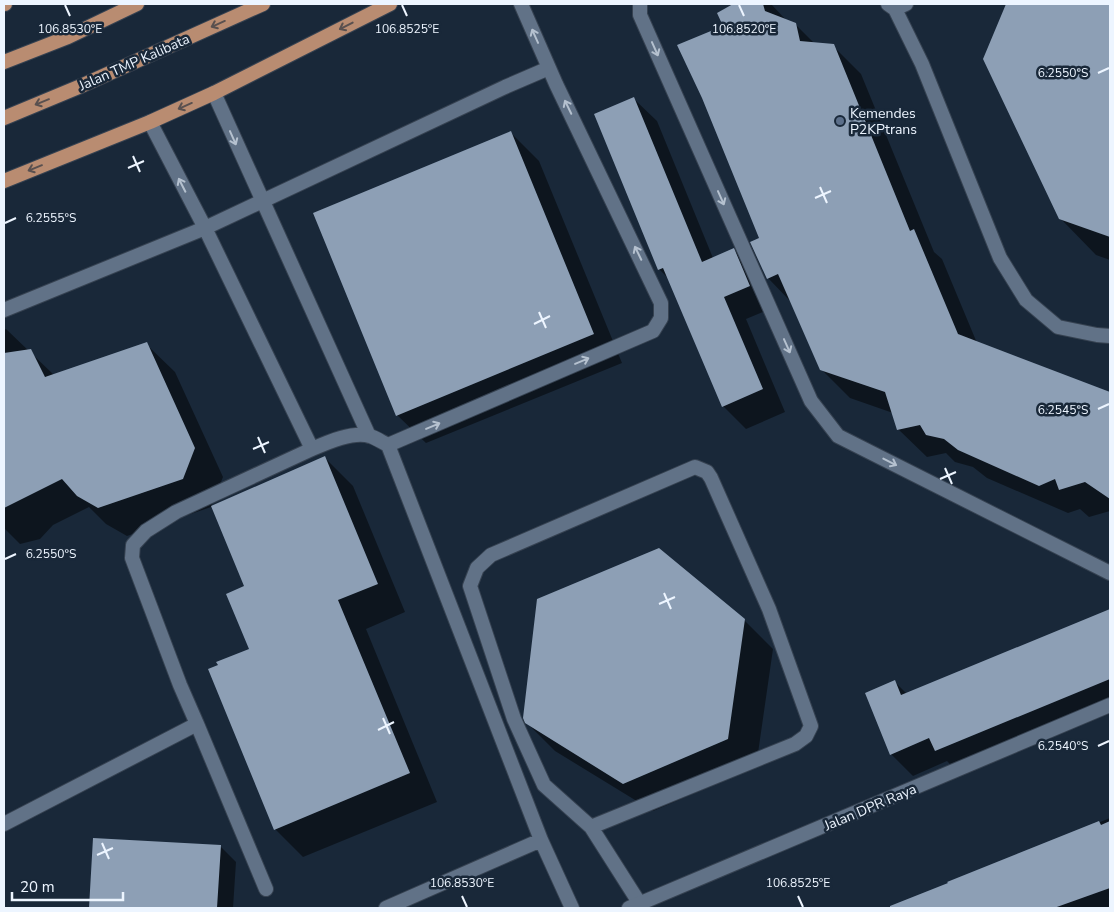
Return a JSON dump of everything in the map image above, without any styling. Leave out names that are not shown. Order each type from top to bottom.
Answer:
[{"type":"main road","points":[[4,62],[68,37],[137,4]]},
{"type":"main road","name":"Jalan TMP Kalibata","points":[[4,118],[81,86],[262,4]]},
{"type":"main road","points":[[4,181],[214,94],[390,4]]},
{"type":"street","points":[[388,445],[653,331],[661,318],[661,303],[549,68],[521,4]]},
{"type":"street","points":[[640,4],[640,15],[811,401],[838,436],[1110,573]]},
{"type":"street","points":[[896,5],[922,64],[1000,258],[1026,300],[1058,326],[1110,336]]},
{"type":"street","points":[[4,310],[205,228],[549,68]]},
{"type":"street","points":[[214,94],[369,436]]},
{"type":"street","points":[[150,122],[205,228],[312,448]]},
{"type":"street","points":[[266,889],[180,685],[132,558],[133,545],[146,531],[176,512],[312,448],[338,438],[369,436],[388,445],[541,840],[572,908]]},
{"type":"street","points":[[592,827],[795,744],[806,736],[811,726],[769,610],[711,478],[707,472],[695,467],[490,555],[477,568],[470,586],[514,719],[544,785],[592,827],[635,906]]},
{"type":"street","name":"Jalan DPR Raya","points":[[635,906],[1110,705]]},
{"type":"street","points":[[4,824],[197,724]]},
{"type":"street","points":[[386,908],[541,840]]},
{"type":"building","points":[[733,4],[763,4],[765,11],[796,23],[800,41],[834,44],[910,231],[914,229],[958,334],[1110,392],[1110,499],[1085,482],[1059,490],[1055,479],[1039,486],[958,450],[944,439],[926,435],[920,425],[897,430],[885,392],[820,370],[778,274],[767,279],[750,242],[759,238],[702,98],[677,45],[723,26],[717,13]]},
{"type":"building","points":[[1006,4],[1110,4],[1110,237],[1059,219],[983,59]]},
{"type":"building","points":[[634,97],[702,262],[734,248],[750,286],[724,297],[763,389],[722,407],[663,268],[658,270],[594,114]]},
{"type":"building","points":[[511,131],[594,334],[396,416],[313,213]]},
{"type":"building","points":[[147,342],[195,448],[183,479],[98,508],[77,496],[62,479],[4,508],[4,353],[31,349],[45,377]]},
{"type":"building","points":[[325,456],[378,584],[338,600],[410,773],[274,830],[208,669],[218,665],[216,662],[249,649],[226,594],[244,586],[211,506]]},
{"type":"building","points":[[659,548],[745,619],[728,739],[623,784],[525,723],[523,718],[537,599]]},
{"type":"building","points":[[1110,609],[1110,679],[935,751],[929,738],[890,755],[865,693],[895,680],[901,695]]},
{"type":"building","points":[[1099,821],[1101,825],[1110,821],[1110,888],[1054,908],[890,908],[890,906],[947,882]]},
{"type":"building","points":[[93,838],[221,845],[217,908],[89,908]]},
{"type":"place","name":"Kemendes P2KPtrans","points":[[840,121]]}]
